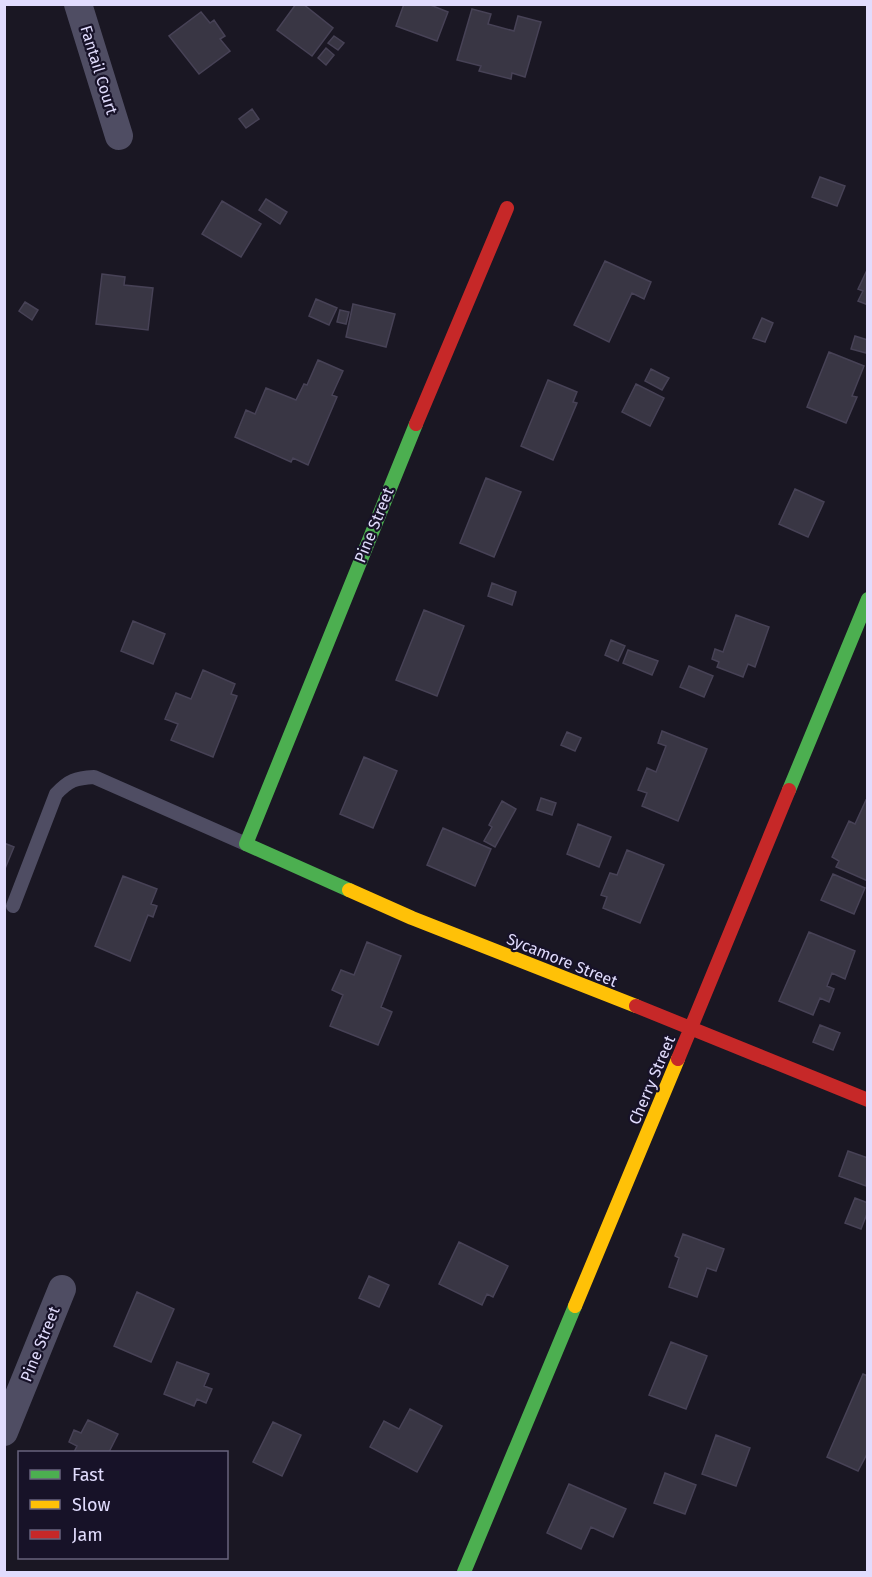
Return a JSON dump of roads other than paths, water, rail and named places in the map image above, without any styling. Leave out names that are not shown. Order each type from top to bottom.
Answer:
[{"type":"street","name":"Fantail Court","points":[[78,4],[119,136]]},
{"type":"street","name":"Pine Street","points":[[246,844],[391,483],[507,208]]},
{"type":"street","name":"Cherry Street","points":[[464,1572],[867,599]]},
{"type":"street","name":"Sycamore Street","points":[[246,844],[412,918],[867,1100]]},
{"type":"street","name":"Pine Street","points":[[4,1432],[62,1290]]},
{"type":"lane","points":[[14,906],[56,794],[65,785],[79,778],[94,777],[246,844]]}]
